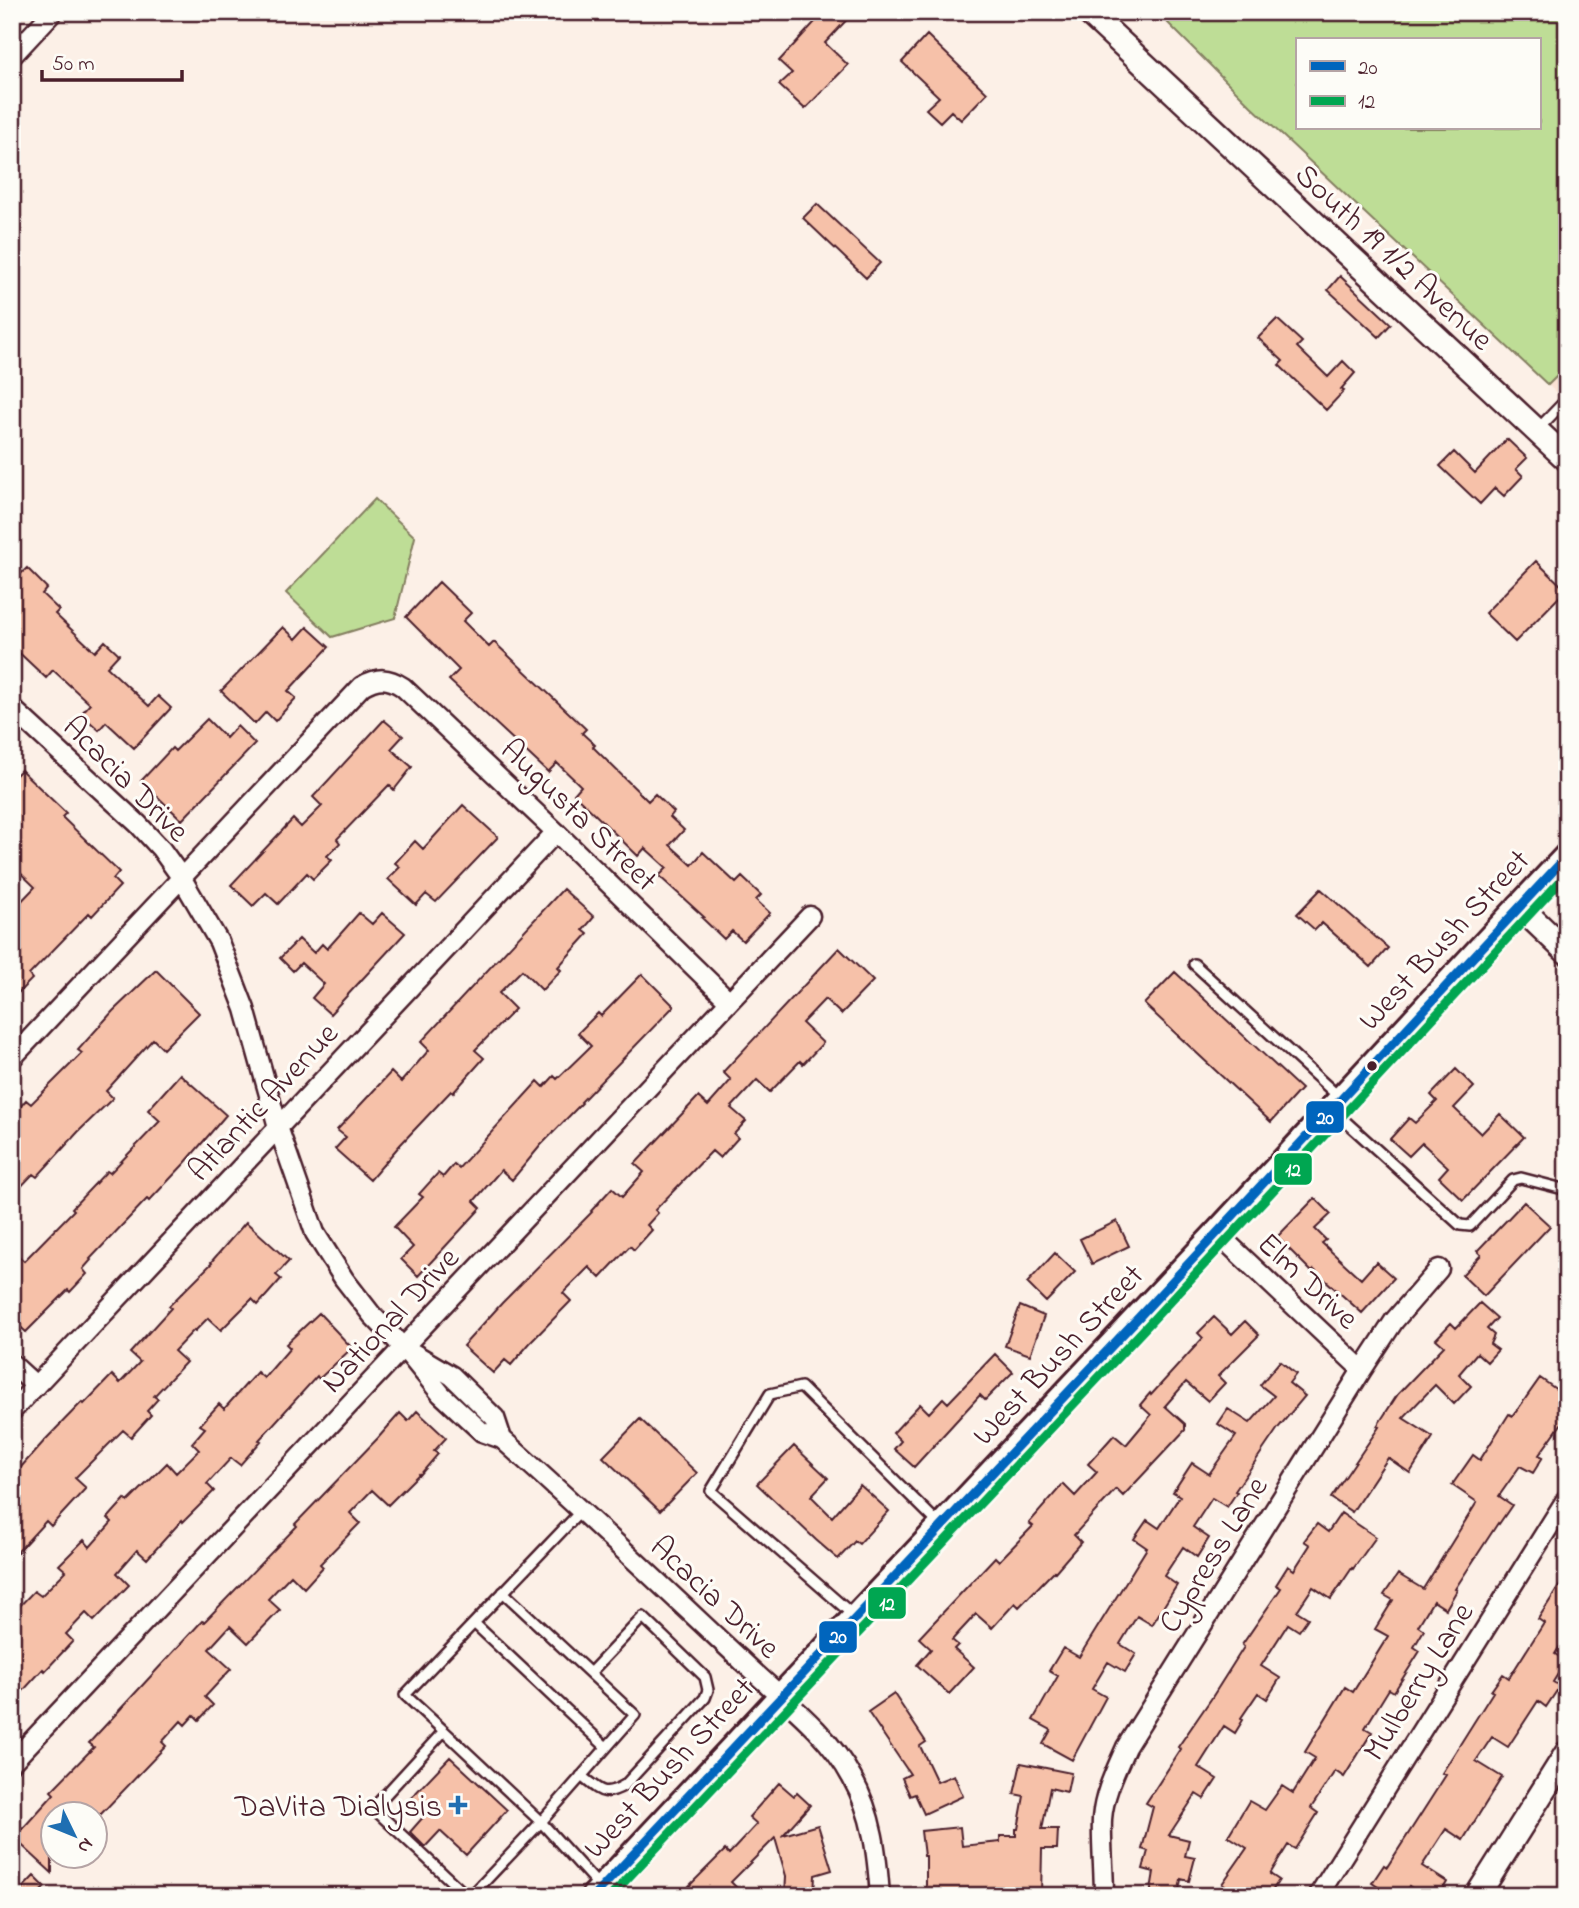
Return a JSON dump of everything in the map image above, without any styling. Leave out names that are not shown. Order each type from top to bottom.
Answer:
[{"type":"main road","name":"West Bush Street","points":[[597,1892],[1217,1233],[1567,856]]},
{"type":"street","points":[[12,56],[53,12]]},
{"type":"street","name":"South 19 1/2 Avenue","points":[[1088,12],[1567,459]]},
{"type":"street","name":"Augusta Street","points":[[181,877],[362,686],[383,678],[394,681],[403,688],[729,1001]]},
{"type":"street","name":"Acacia Drive","points":[[12,708],[138,824],[161,849],[181,877],[219,942],[245,1009],[278,1128],[315,1233],[344,1279],[449,1402],[482,1432],[502,1439],[582,1510],[823,1735],[853,1779],[871,1821],[880,1896]]},
{"type":"street","name":"Atlantic Avenue","points":[[12,1411],[556,832]]},
{"type":"street","points":[[12,1058],[181,877]]},
{"type":"street","points":[[1520,906],[1567,952]]},
{"type":"street","name":"National Drive","points":[[12,1762],[810,916]]},
{"type":"street","name":"Elm Drive","points":[[1217,1233],[1362,1370]]},
{"type":"street","name":"Cypress Lane","points":[[1104,1896],[1102,1819],[1113,1775],[1126,1747],[1394,1321],[1439,1269]]},
{"type":"street","points":[[12,1364],[36,1386]]},
{"type":"street","name":"Mulberry Lane","points":[[1318,1896],[1567,1498]]},
{"type":"street","points":[[1477,1896],[1567,1753]]},
{"type":"lane","points":[[1537,430],[1567,399]]},
{"type":"lane","points":[[1194,964],[1460,1225],[1470,1226],[1513,1180],[1521,1178],[1567,1190]]},
{"type":"lane","points":[[854,1617],[710,1491],[770,1394],[801,1387],[940,1525]]},
{"type":"lane","points":[[582,1510],[405,1695],[541,1822],[597,1892]]},
{"type":"lane","points":[[444,1731],[376,1805],[375,1810],[469,1896],[541,1822],[635,1715],[503,1592]]},
{"type":"lane","points":[[580,1776],[603,1792],[611,1793],[625,1785],[705,1698],[708,1690],[705,1677],[643,1617],[590,1673]]},
{"type":"lane","points":[[474,1623],[606,1747]]},
{"type":"shaded area","points":[[1567,366],[1567,403],[1548,385]]},
{"type":"green space","points":[[1157,12],[1567,12],[1567,366],[1548,385],[1251,106]]},
{"type":"green space","points":[[375,499],[415,537],[395,618],[332,637],[286,593]]},
{"type":"building","points":[[824,12],[854,12],[825,43],[848,65],[805,109],[779,85],[792,73],[779,61]]},
{"type":"building","points":[[927,35],[987,93],[961,120],[951,111],[940,122],[926,109],[939,97],[902,62]]},
{"type":"building","points":[[817,204],[880,263],[866,278],[803,218]]},
{"type":"building","points":[[1340,276],[1391,324],[1379,337],[1328,290]]},
{"type":"building","points":[[1277,319],[1302,342],[1297,347],[1328,377],[1343,361],[1355,373],[1341,389],[1344,391],[1326,410],[1279,365],[1283,361],[1258,338]]},
{"type":"building","points":[[1507,439],[1527,458],[1516,469],[1523,476],[1504,496],[1495,488],[1480,504],[1440,466],[1454,452],[1475,473]]},
{"type":"building","points":[[1536,561],[1566,590],[1515,642],[1485,613]]},
{"type":"building","points":[[27,568],[47,588],[42,594],[59,610],[55,614],[95,652],[105,641],[119,654],[107,667],[149,706],[158,696],[171,708],[134,748],[106,722],[99,730],[81,714],[90,704],[53,670],[46,678],[12,646],[12,582]]},
{"type":"building","points":[[439,582],[471,613],[463,621],[489,647],[494,642],[586,729],[582,733],[595,745],[593,747],[648,801],[655,794],[674,812],[670,817],[684,830],[670,845],[692,865],[703,852],[736,883],[742,877],[761,895],[756,900],[770,913],[743,941],[732,931],[724,939],[659,876],[667,868],[645,848],[638,856],[574,794],[581,786],[557,763],[548,772],[449,680],[459,670],[406,617]]},
{"type":"building","points":[[283,627],[296,639],[307,627],[329,647],[288,691],[296,698],[275,721],[266,712],[255,724],[221,691]]},
{"type":"building","points":[[207,719],[226,738],[237,726],[255,744],[182,820],[141,781],[172,748],[175,751]]},
{"type":"building","points":[[384,720],[403,736],[391,749],[412,767],[394,790],[389,785],[337,839],[340,843],[327,856],[332,860],[313,879],[307,873],[278,904],[266,893],[253,906],[231,885],[293,819],[301,827],[322,806],[313,797]]},
{"type":"building","points":[[21,770],[66,813],[62,817],[119,872],[113,879],[120,886],[92,916],[89,913],[29,975],[32,979],[12,999],[12,911],[35,887],[12,865],[12,779]]},
{"type":"building","points":[[463,805],[498,837],[436,902],[426,894],[416,905],[388,879],[400,867],[395,863],[415,841],[423,849]]},
{"type":"building","points":[[563,889],[594,917],[583,930],[588,934],[558,967],[561,970],[542,990],[522,970],[499,993],[515,1009],[475,1050],[484,1058],[370,1180],[335,1149],[346,1137],[337,1130],[391,1072],[401,1082],[429,1050],[421,1042]]},
{"type":"building","points":[[1321,889],[1388,948],[1371,967],[1322,923],[1315,930],[1297,914]]},
{"type":"building","points":[[359,913],[372,924],[382,913],[405,933],[330,1014],[312,998],[324,984],[301,963],[293,971],[280,958],[299,939],[314,953],[322,944],[327,949]]},
{"type":"building","points":[[839,948],[873,981],[841,1014],[825,999],[802,1023],[823,1043],[803,1064],[800,1061],[770,1092],[757,1080],[731,1108],[746,1121],[734,1134],[738,1138],[720,1158],[712,1151],[655,1210],[658,1213],[647,1225],[652,1230],[634,1250],[630,1246],[600,1278],[589,1267],[563,1293],[571,1301],[511,1365],[505,1360],[493,1373],[463,1346],[612,1188],[622,1197],[644,1172],[635,1164],[698,1097],[708,1106],[731,1080],[723,1072]]},
{"type":"building","points":[[156,970],[199,1013],[163,1049],[153,1039],[106,1091],[113,1098],[37,1177],[33,1174],[12,1196],[12,1116],[26,1100],[31,1104],[82,1053],[78,1050],[113,1011]]},
{"type":"building","points":[[1175,972],[1301,1089],[1271,1122],[1144,1004]]},
{"type":"building","points":[[642,974],[674,1006],[581,1102],[512,1180],[501,1170],[474,1201],[481,1208],[418,1276],[401,1259],[413,1247],[394,1227],[423,1197],[419,1194],[438,1173],[443,1177],[454,1164],[459,1168],[538,1081],[544,1087],[554,1076],[557,1079],[591,1046],[578,1033],[598,1013],[601,1016]]},
{"type":"building","points":[[1456,1069],[1474,1087],[1454,1108],[1481,1134],[1500,1114],[1524,1137],[1463,1200],[1439,1177],[1448,1167],[1422,1143],[1409,1156],[1390,1139],[1409,1118],[1415,1123],[1437,1101],[1431,1095]]},
{"type":"building","points":[[180,1074],[226,1115],[185,1163],[90,1259],[83,1269],[87,1274],[26,1332],[12,1319],[12,1250],[24,1261],[74,1210],[72,1208],[107,1171],[110,1173],[160,1121],[148,1110]]},
{"type":"building","points":[[1315,1198],[1331,1214],[1315,1229],[1326,1240],[1322,1243],[1361,1279],[1376,1262],[1394,1278],[1362,1313],[1314,1270],[1312,1272],[1277,1237]]},
{"type":"building","points":[[1524,1202],[1550,1226],[1484,1296],[1462,1275],[1481,1255],[1477,1251]]},
{"type":"building","points":[[1117,1221],[1129,1246],[1092,1264],[1080,1239]]},
{"type":"building","points":[[246,1222],[289,1261],[276,1275],[281,1279],[258,1305],[252,1299],[221,1330],[208,1318],[194,1330],[174,1351],[186,1362],[154,1396],[158,1399],[147,1411],[151,1415],[131,1437],[123,1430],[75,1478],[86,1488],[51,1526],[46,1521],[12,1558],[12,1477],[82,1402],[84,1404],[112,1375],[120,1383],[140,1362],[130,1353]]},
{"type":"building","points":[[1055,1253],[1075,1272],[1046,1302],[1027,1283]]},
{"type":"building","points":[[1480,1303],[1497,1318],[1487,1329],[1494,1335],[1490,1344],[1498,1350],[1487,1362],[1477,1353],[1459,1374],[1471,1386],[1454,1404],[1435,1385],[1403,1418],[1433,1437],[1410,1473],[1388,1458],[1352,1512],[1331,1498],[1398,1394],[1444,1346],[1436,1339],[1451,1323],[1456,1328]]},
{"type":"building","points":[[1020,1306],[1044,1316],[1030,1355],[1005,1346]]},
{"type":"building","points":[[319,1313],[352,1348],[319,1379],[317,1376],[240,1465],[231,1458],[207,1484],[214,1491],[183,1522],[182,1520],[147,1559],[137,1550],[117,1573],[129,1585],[94,1621],[86,1613],[66,1634],[73,1641],[12,1703],[12,1614],[34,1591],[41,1596],[66,1571],[59,1565],[84,1540],[90,1547],[112,1522],[108,1518],[125,1499],[128,1502],[167,1463],[176,1473],[199,1450],[192,1443],[205,1428],[200,1425],[219,1404],[224,1409],[257,1372],[264,1378],[290,1348],[286,1344]]},
{"type":"building","points":[[1214,1317],[1232,1334],[1245,1321],[1259,1335],[1218,1376],[1225,1383],[1208,1401],[1186,1382],[1165,1406],[1185,1424],[1185,1430],[1123,1496],[1116,1489],[1074,1535],[1081,1542],[1055,1572],[1019,1607],[1015,1603],[992,1628],[976,1614],[952,1640],[958,1645],[954,1649],[974,1667],[949,1694],[917,1665],[931,1649],[919,1638],[995,1557],[999,1561],[1033,1526],[1029,1523],[1063,1484],[1075,1496],[1097,1472],[1088,1464],[1114,1435],[1126,1445],[1151,1415],[1140,1405],[1203,1338],[1198,1333]]},
{"type":"building","points":[[995,1354],[1013,1372],[985,1400],[980,1395],[914,1467],[894,1449],[901,1441],[893,1433],[920,1404],[929,1413],[943,1398],[948,1403]]},
{"type":"building","points":[[1280,1361],[1296,1374],[1289,1383],[1305,1396],[1278,1428],[1227,1507],[1212,1498],[1193,1527],[1209,1538],[1197,1557],[1183,1547],[1164,1576],[1177,1585],[1152,1625],[1137,1616],[1120,1644],[1136,1654],[1125,1672],[1108,1662],[1092,1689],[1106,1697],[1072,1760],[1043,1744],[1051,1730],[1033,1720],[1058,1676],[1049,1671],[1063,1648],[1079,1657],[1147,1548],[1134,1539],[1147,1520],[1159,1528],[1180,1496],[1173,1492],[1192,1463],[1209,1474],[1236,1436],[1218,1424],[1228,1409],[1250,1423],[1274,1396],[1260,1385]]},
{"type":"building","points":[[1540,1378],[1567,1397],[1567,1416],[1539,1455],[1543,1457],[1533,1473],[1520,1466],[1499,1496],[1512,1505],[1455,1589],[1457,1590],[1446,1609],[1433,1601],[1418,1626],[1424,1630],[1414,1647],[1420,1651],[1394,1692],[1389,1689],[1365,1728],[1372,1732],[1344,1777],[1335,1771],[1311,1808],[1318,1813],[1295,1849],[1288,1845],[1270,1874],[1279,1880],[1269,1896],[1239,1896],[1222,1884],[1247,1848],[1228,1836],[1249,1801],[1265,1810],[1282,1786],[1293,1793],[1315,1758],[1305,1752],[1345,1687],[1353,1692],[1388,1636],[1375,1629],[1393,1600],[1384,1595],[1398,1574],[1423,1589],[1477,1502],[1452,1485],[1473,1455],[1480,1460],[1509,1414],[1513,1416]]},
{"type":"building","points":[[417,1411],[446,1438],[434,1451],[438,1454],[388,1505],[372,1490],[350,1513],[360,1523],[320,1564],[323,1567],[304,1588],[291,1575],[268,1599],[280,1610],[248,1643],[230,1626],[209,1649],[231,1669],[205,1697],[213,1705],[199,1720],[194,1715],[185,1725],[181,1721],[162,1742],[166,1746],[108,1807],[108,1800],[49,1800],[54,1794],[51,1791],[94,1747],[89,1743],[202,1621],[204,1622],[297,1526],[295,1524],[400,1413],[408,1421]]},
{"type":"building","points":[[640,1419],[697,1473],[660,1511],[603,1457]]},
{"type":"building","points":[[794,1446],[828,1478],[811,1496],[832,1517],[860,1485],[889,1511],[859,1544],[855,1541],[838,1559],[757,1484]]},
{"type":"building","points":[[1341,1513],[1376,1537],[1331,1599],[1313,1587],[1297,1611],[1308,1618],[1299,1631],[1288,1624],[1261,1666],[1280,1678],[1267,1699],[1258,1693],[1241,1718],[1243,1720],[1235,1733],[1224,1726],[1198,1767],[1217,1779],[1204,1799],[1196,1794],[1169,1835],[1189,1840],[1185,1856],[1195,1858],[1189,1881],[1181,1879],[1178,1896],[1150,1896],[1154,1872],[1143,1869],[1148,1851],[1142,1849],[1153,1807],[1146,1803],[1181,1749],[1178,1747],[1244,1647],[1242,1645],[1281,1588],[1276,1585],[1288,1566],[1294,1570],[1310,1545],[1304,1541],[1317,1524],[1328,1532]]},
{"type":"building","points":[[1567,1574],[1567,1635],[1555,1654],[1566,1661],[1553,1682],[1560,1686],[1546,1707],[1538,1701],[1508,1747],[1492,1737],[1476,1761],[1502,1777],[1463,1840],[1446,1829],[1422,1866],[1447,1882],[1439,1896],[1423,1896],[1409,1886],[1403,1896],[1392,1896],[1372,1883],[1384,1865],[1387,1867],[1446,1775],[1442,1773],[1493,1692],[1491,1691],[1503,1674],[1509,1678],[1544,1623],[1538,1619]]},
{"type":"building","points":[[894,1694],[926,1742],[920,1746],[937,1782],[954,1775],[963,1796],[924,1814],[915,1794],[910,1796],[902,1778],[910,1774],[868,1712]]},
{"type":"building","name":"DaVita Dialysis","points":[[450,1757],[507,1810],[466,1855],[440,1831],[425,1847],[410,1832],[425,1815],[409,1800]]},
{"type":"building","points":[[1021,1763],[1071,1773],[1067,1792],[1050,1788],[1042,1829],[1058,1829],[1057,1849],[1042,1849],[1041,1896],[926,1896],[926,1856],[921,1831],[960,1827],[962,1846],[1000,1842],[1000,1836],[1016,1836],[1024,1796],[1014,1794]]},
{"type":"building","points":[[779,1783],[794,1796],[797,1793],[810,1805],[783,1835],[818,1825],[832,1870],[815,1875],[814,1896],[785,1896],[786,1876],[775,1838],[731,1882],[745,1896],[700,1896],[689,1886],[725,1850],[729,1854],[757,1824],[749,1817]]},
{"type":"building","points":[[38,1812],[38,1860],[14,1838]]},
{"type":"building","points":[[34,1876],[45,1887],[36,1896],[15,1896]]},
{"type":"transit line","name":"20","points":[[594,1896],[1139,1317],[1567,856]]},
{"type":"transit line","name":"12","points":[[611,1896],[1567,874]]},
{"type":"place","name":"DaVita Dialysis","points":[[458,1805]]}]
